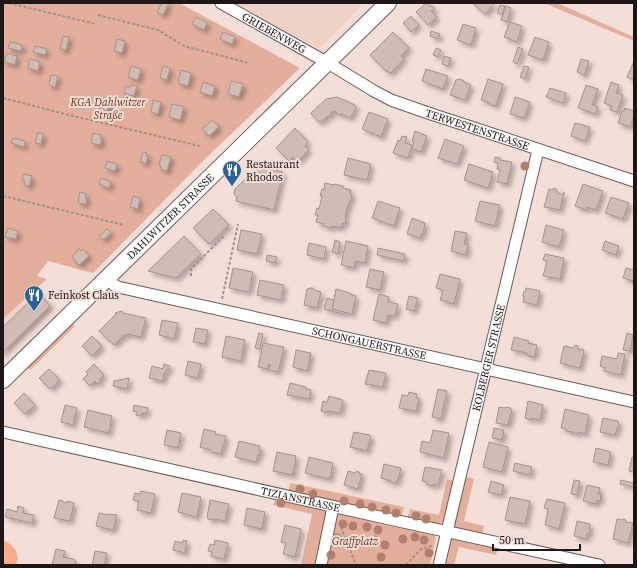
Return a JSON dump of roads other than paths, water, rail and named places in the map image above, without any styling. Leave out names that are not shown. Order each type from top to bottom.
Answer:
[{"type":"main road","name":"DAHLWITZER STRASSE","points":[[3,380],[388,3]]},
{"type":"street","name":"GRIEBENWEG","points":[[221,3],[328,63]]},
{"type":"street","name":"TERWESTENSTRASSE","points":[[328,63],[391,100],[634,181]]},
{"type":"street","name":"KOLBERGER STRASSE","points":[[439,565],[538,150]]},
{"type":"street","name":"SCHONGAUERSTRASSE","points":[[107,279],[118,287],[634,402]]},
{"type":"street","name":"TIZIANSTRASSE","points":[[3,432],[333,507],[445,537],[599,565]]},
{"type":"street","points":[[321,565],[333,507]]},
{"type":"place","name":"Restaurant Rhodos","points":[[232,187]]},
{"type":"place","name":"Feinkost Claus","points":[[34,312]]},
{"type":"park label","name":"KGA Dahlwitzer Straße","points":[[108,108]]},
{"type":"park label","name":"Graffplatz","points":[[355,541]]}]
